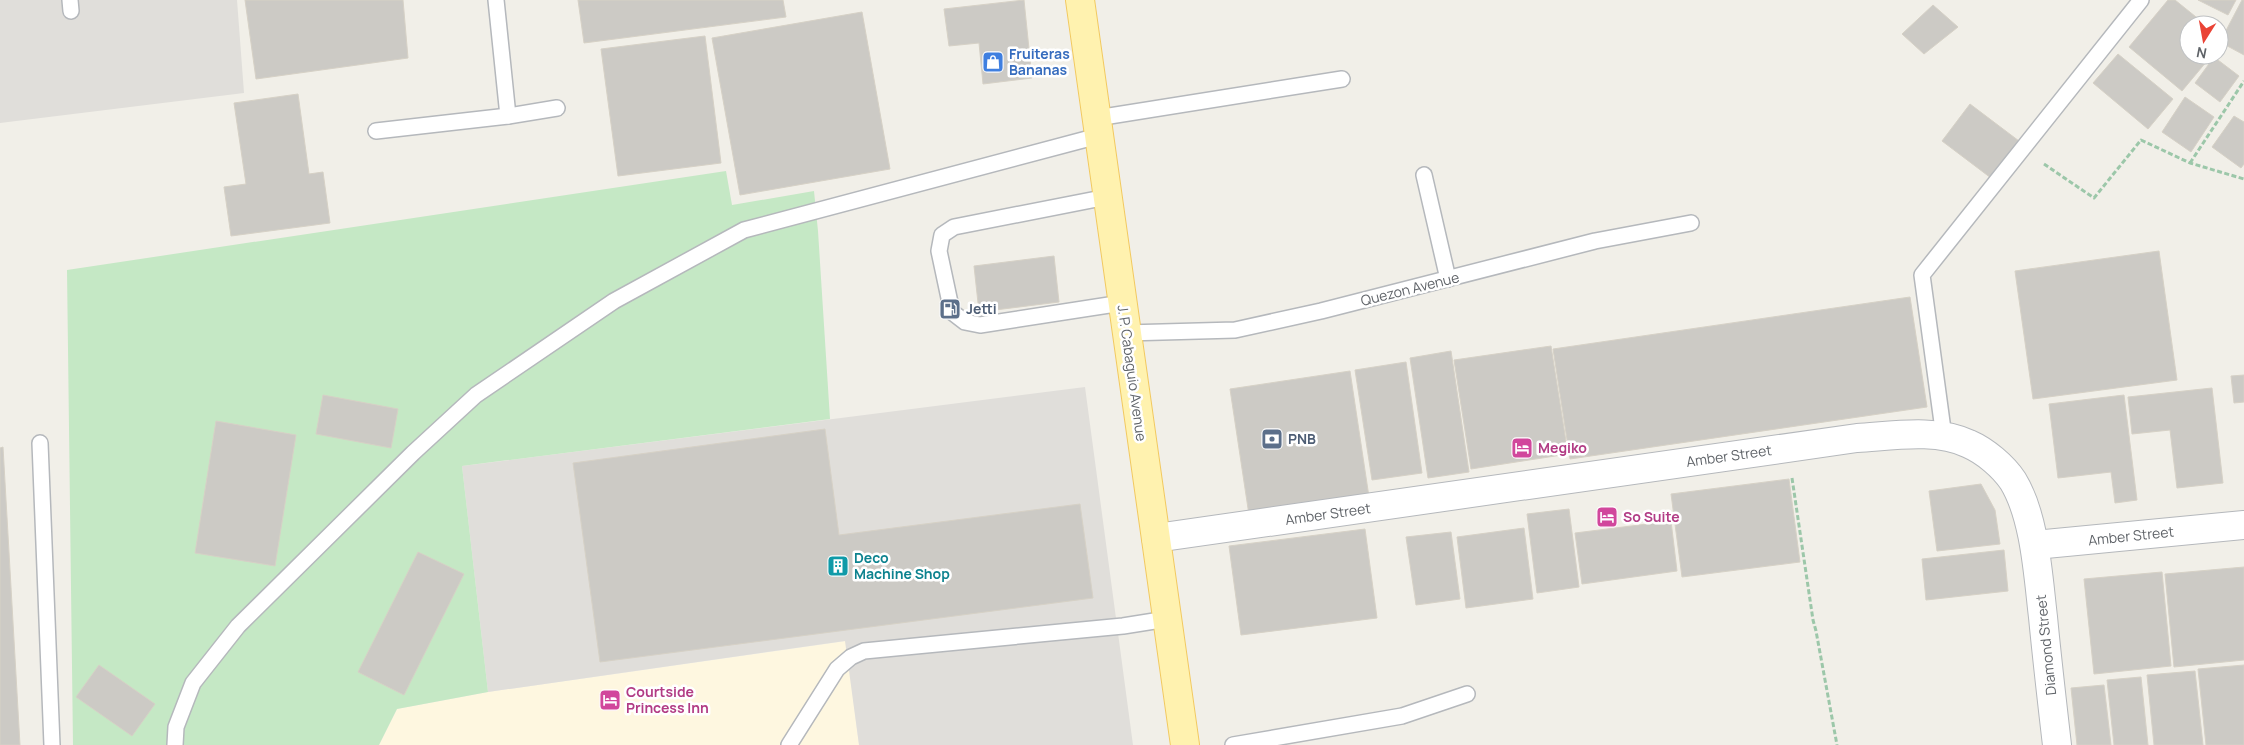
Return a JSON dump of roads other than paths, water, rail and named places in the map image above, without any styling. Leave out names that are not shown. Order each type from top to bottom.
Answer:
[{"type":"main road","name":"J. P. Cabaguio Avenue","points":[[1080,0],[1185,745]]},
{"type":"street","name":"Amber Street","points":[[1156,538],[1857,438],[1902,435],[1944,437],[1969,444],[1993,459],[2012,480],[2026,512],[2035,545],[2244,525]]},
{"type":"street","name":"Diamond Street","points":[[2035,545],[2057,745]]},
{"type":"lane","points":[[496,0],[508,116]]},
{"type":"lane","points":[[1944,437],[1922,275],[2141,0]]},
{"type":"lane","points":[[175,745],[176,726],[193,683],[238,626],[413,453],[476,394],[614,301],[744,230],[1098,127],[1342,79]]},
{"type":"lane","points":[[376,131],[508,116],[557,108]]},
{"type":"lane","points":[[1424,176],[1448,279]]},
{"type":"lane","points":[[1107,197],[954,227],[942,235],[939,250],[952,312],[964,322],[980,325],[1122,303]]},
{"type":"lane","name":"Quezon Avenue","points":[[1126,333],[1235,330],[1448,279],[1595,241],[1691,223]]},
{"type":"lane","points":[[40,443],[52,745]]},
{"type":"lane","points":[[790,745],[837,669],[851,657],[864,651],[1123,626],[1167,619]]},
{"type":"lane","points":[[1233,745],[1402,716],[1467,694]]},
{"type":"place","name":"Fruiteras Bananas","points":[[993,62]]},
{"type":"place","name":"Jetti","points":[[950,309]]},
{"type":"place","name":"PNB","points":[[1272,439]]},
{"type":"place","name":"Megiko","points":[[1522,448]]},
{"type":"place","name":"So Suite","points":[[1607,517]]},
{"type":"place","name":"Deco Machine Shop","points":[[838,566]]},
{"type":"place","name":"Courtside Princess Inn","points":[[610,700]]}]
